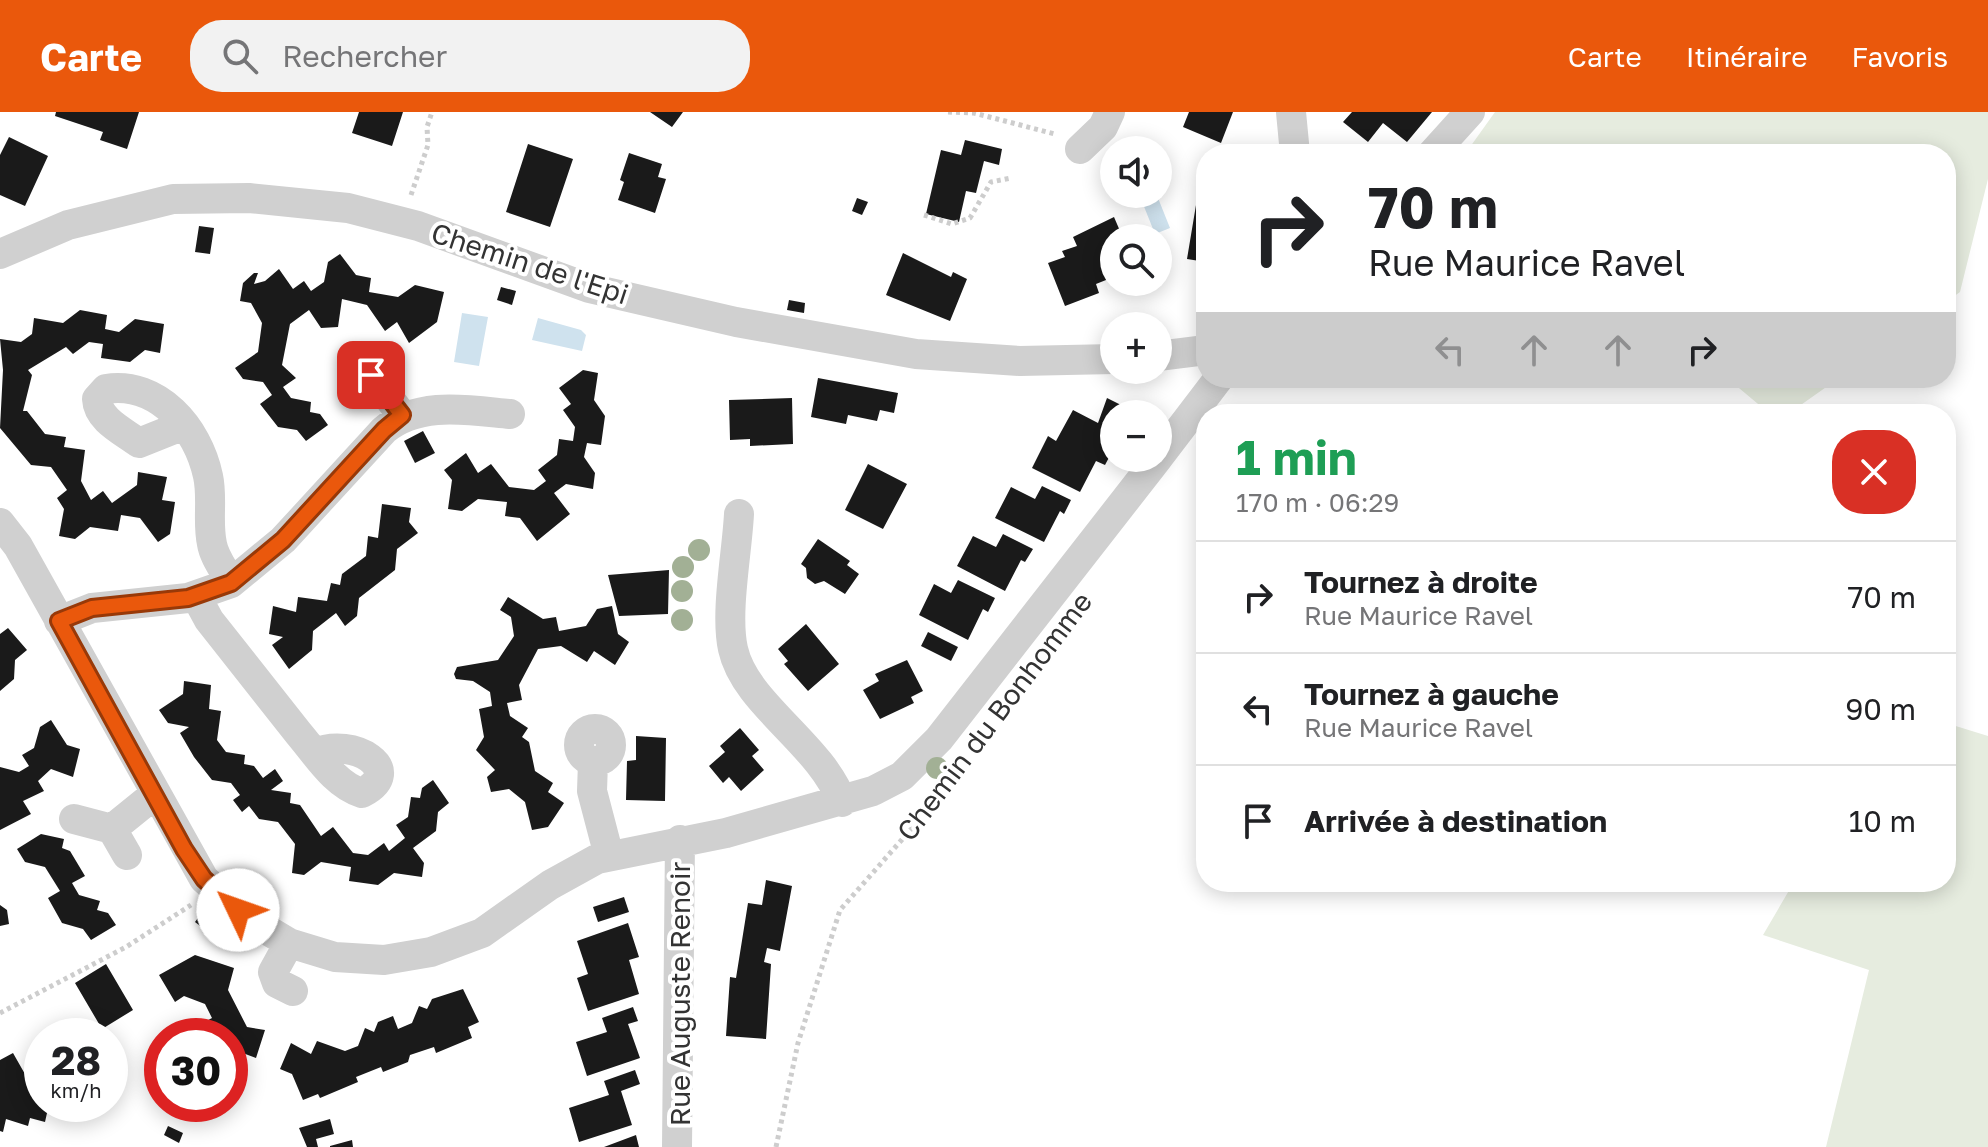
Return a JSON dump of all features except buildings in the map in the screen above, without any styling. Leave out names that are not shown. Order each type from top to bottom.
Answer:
[{"type":"street","points":[[1080,149],[1103,127],[1110,112]]},
{"type":"street","points":[[1291,112],[1294,144]]},
{"type":"street","points":[[1441,144],[1470,112]]},
{"type":"street","name":"Chemin de l'Epi","points":[[0,254],[68,225],[173,199],[249,198],[348,208],[402,222],[589,288],[736,322],[916,354],[1020,361],[1100,359]]},
{"type":"street","points":[[1172,354],[1196,351]]},
{"type":"street","points":[[353,364],[371,375],[402,415]]},
{"type":"street","points":[[1199,404],[1211,388]]},
{"type":"street","points":[[1172,440],[1196,408]]},
{"type":"street","points":[[59,621],[92,608],[196,596],[231,583],[283,540],[384,430],[402,415],[451,409],[510,414]]},
{"type":"street","points":[[184,425],[202,455],[209,478],[212,545],[231,583]]},
{"type":"street","points":[[0,523],[18,546],[154,795],[204,879],[252,921],[289,943],[335,957],[384,960],[431,952],[482,933],[550,885],[609,856],[726,833],[842,802],[902,776],[939,739],[1147,472]]},
{"type":"street","points":[[739,514],[731,622],[733,649],[742,674],[829,774],[842,802]]},
{"type":"street","points":[[196,596],[209,620],[315,753]]},
{"type":"street","points":[[593,762],[592,791],[609,856]]},
{"type":"street","points":[[112,829],[154,795]]},
{"type":"street","points":[[74,819],[112,829],[127,855]]},
{"type":"street","name":"Rue Auguste Renoir","points":[[677,1147],[680,840]]},
{"type":"street","points":[[289,943],[273,972],[277,983],[293,991]]},
{"type":"path","points":[[402,222],[428,145],[427,127],[432,112]]},
{"type":"path","points":[[948,112],[974,113],[1057,134],[1080,149]]},
{"type":"path","points":[[924,215],[952,224],[970,218],[991,182],[1011,178]]},
{"type":"path","name":"Chemin du Bonhomme","points":[[776,1147],[798,1043],[840,910],[935,802],[971,752]]},
{"type":"path","points":[[0,1013],[126,947],[198,900]]},
{"type":"shaded area","points":[[1495,112],[1988,112],[1988,179],[1960,292],[1956,295],[1956,144],[1472,144]]},
{"type":"shaded area","points":[[1739,388],[1825,388],[1802,404],[1758,404]]},
{"type":"shaded area","points":[[1956,726],[1988,736],[1988,1147],[1826,1147],[1869,970],[1763,935],[1788,892],[1956,892]]},
{"type":"water","points":[[1145,208],[1162,208],[1168,224],[1151,224]]},
{"type":"water","points":[[462,313],[488,317],[479,366],[454,362]]},
{"type":"water","points":[[538,318],[581,330],[586,335],[582,351],[532,340]]},
{"type":"route","points":[[238,910],[204,879],[184,849],[59,621],[92,608],[188,598],[231,583],[283,540],[384,430],[402,415],[371,375]]}]
